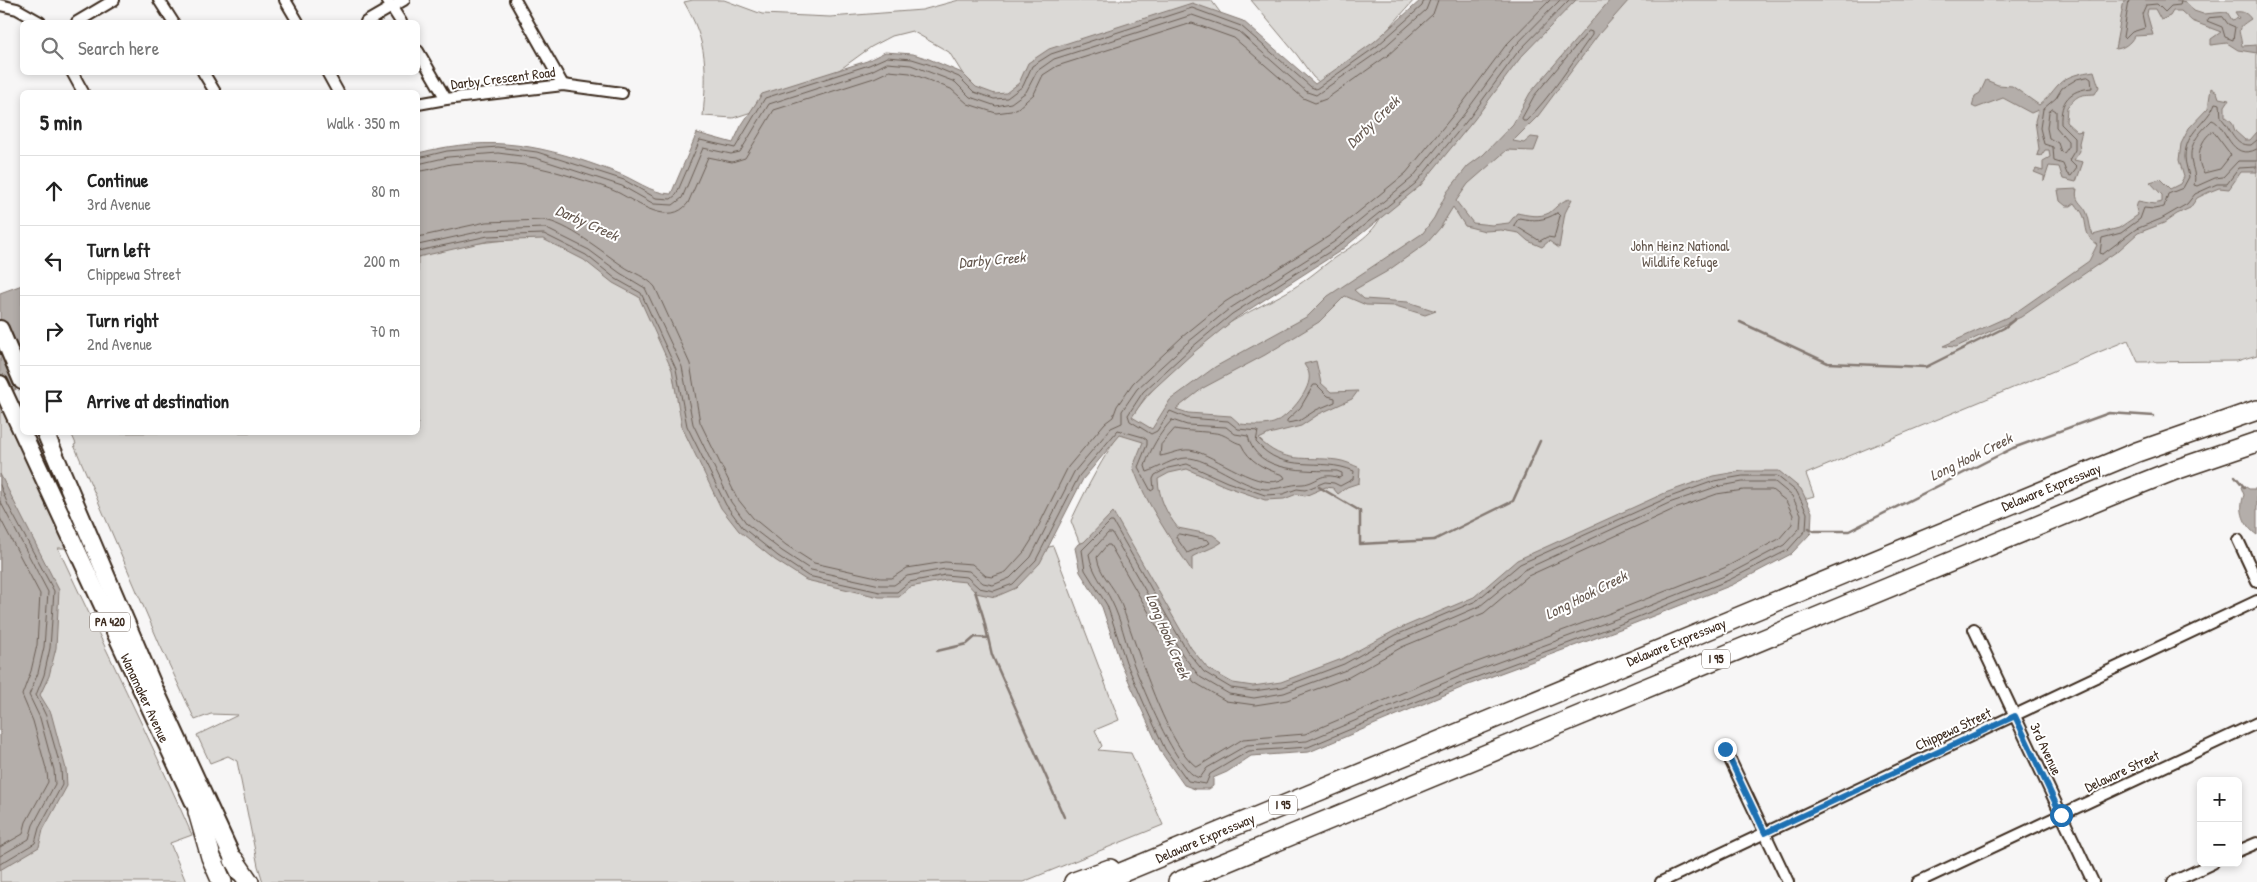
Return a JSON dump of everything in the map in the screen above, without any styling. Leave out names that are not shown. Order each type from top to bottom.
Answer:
[{"type":"highway","name":"Delaware Expressway","points":[[1099,882],[2137,452],[2257,410]]},
{"type":"highway","name":"I 95","points":[[1178,882],[2072,511],[2175,470],[2257,442]]},
{"type":"highway","points":[[198,812],[211,857],[222,882]]},
{"type":"highway","points":[[1074,882],[1213,834]]},
{"type":"highway","points":[[234,860],[249,882]]},
{"type":"main road","points":[[0,329],[20,375]]},
{"type":"main road","name":"Wanamaker Avenue","points":[[0,384],[20,428]]},
{"type":"main road","name":"Wanamaker Avenue","points":[[23,435],[231,882]]},
{"type":"main road","name":"Wanamaker Avenue","points":[[46,435],[145,668],[244,882]]},
{"type":"street","points":[[81,20],[114,0]]},
{"type":"street","points":[[159,0],[172,20]]},
{"type":"street","points":[[285,0],[297,20]]},
{"type":"street","points":[[369,20],[390,4],[404,0]]},
{"type":"street","points":[[514,0],[563,85]]},
{"type":"street","points":[[390,4],[400,20]]},
{"type":"street","points":[[0,5],[17,9],[36,20]]},
{"type":"street","points":[[420,54],[446,99]]},
{"type":"street","points":[[74,75],[82,90]]},
{"type":"street","points":[[205,75],[214,90]]},
{"type":"street","points":[[329,75],[337,90]]},
{"type":"street","name":"Darby Crescent Road","points":[[420,104],[563,85],[622,93]]},
{"type":"street","points":[[2238,540],[2257,581]]},
{"type":"street","name":"Chippewa Street","points":[[1661,882],[2257,601]]},
{"type":"street","name":"3rd Avenue","points":[[1974,629],[2093,882]]},
{"type":"street","name":"Delaware Street","points":[[1918,882],[2257,723]]},
{"type":"street","points":[[1725,749],[1788,882]]},
{"type":"street","points":[[2242,850],[2257,843]]},
{"type":"street","points":[[2173,882],[2205,867]]},
{"type":"green space","points":[[693,0],[724,0],[762,14],[830,17],[922,10],[959,0],[1211,0],[1298,118],[986,111],[949,52],[912,31],[892,36],[871,47],[842,68],[792,99],[733,118],[703,116],[705,71],[702,44],[684,2]]},
{"type":"green space","points":[[1251,0],[1414,0],[1384,34],[1326,88],[1313,77]]},
{"type":"green space","name":"John Heinz National Wildlife Refuge","points":[[1571,0],[2257,0],[2257,355],[2237,361],[2138,362],[2128,340],[1806,474],[1814,496],[1749,515],[1275,694],[1133,681],[1071,521],[1095,473],[1123,428],[1156,386],[1204,340],[1226,325],[1298,285],[1367,235],[1379,221],[1386,201]]},
{"type":"green space","points":[[559,234],[1045,548],[1053,546],[1119,720],[1095,730],[1102,746],[1098,750],[1131,753],[1163,825],[1023,882],[263,882],[258,866],[237,761],[228,756],[210,763],[197,735],[238,715],[211,714],[195,720],[160,645],[74,445],[76,444],[72,435],[420,435],[420,250]]},
{"type":"green space","points":[[0,391],[74,548],[58,548],[192,835],[170,843],[186,882],[0,882]]},
{"type":"water","name":"Darby Creek","points":[[1421,0],[1576,0],[1521,57],[1474,120],[1420,186],[1340,251],[1236,318],[1194,352],[1146,396],[1132,417],[1152,429],[1170,400],[1215,367],[1308,316],[1328,296],[1423,233],[1434,218],[1447,192],[1468,166],[1483,155],[1513,124],[1530,93],[1610,0],[1629,0],[1599,34],[1538,116],[1513,141],[1524,143],[1531,137],[1539,138],[1534,151],[1507,150],[1468,184],[1456,201],[1473,223],[1492,225],[1509,223],[1517,213],[1533,216],[1545,215],[1562,202],[1572,199],[1565,213],[1559,248],[1549,241],[1542,247],[1528,241],[1519,233],[1501,230],[1485,231],[1465,226],[1453,207],[1440,228],[1427,243],[1386,272],[1354,290],[1364,299],[1408,302],[1436,311],[1425,315],[1396,306],[1366,305],[1345,296],[1319,322],[1265,355],[1203,388],[1176,409],[1188,413],[1231,416],[1240,424],[1259,425],[1274,423],[1283,418],[1304,394],[1309,380],[1309,373],[1304,364],[1316,361],[1321,383],[1331,392],[1358,391],[1352,399],[1319,414],[1301,426],[1269,434],[1259,439],[1277,453],[1286,456],[1337,460],[1360,468],[1359,483],[1347,487],[1338,494],[1333,488],[1326,487],[1305,496],[1297,494],[1284,499],[1265,500],[1225,486],[1187,469],[1169,473],[1158,479],[1164,505],[1178,528],[1213,535],[1222,542],[1192,557],[1192,571],[1167,533],[1138,481],[1133,467],[1143,442],[1120,435],[1083,479],[1040,563],[1016,588],[995,597],[976,593],[966,582],[946,580],[910,587],[899,597],[879,597],[806,580],[775,560],[739,531],[721,508],[682,427],[672,370],[639,297],[613,283],[584,260],[543,239],[489,241],[420,257],[420,153],[471,144],[518,145],[541,149],[589,163],[622,175],[656,191],[671,194],[697,133],[733,143],[741,126],[762,94],[867,61],[885,52],[913,54],[929,59],[962,73],[976,87],[995,94],[1006,93],[1019,83],[1028,63],[1049,49],[1192,3],[1243,21],[1315,84],[1374,42]]},
{"type":"water","points":[[2124,0],[2176,0],[2186,2],[2194,11],[2203,14],[2227,12],[2232,20],[2239,18],[2235,12],[2244,13],[2251,19],[2242,25],[2239,30],[2242,46],[2257,45],[2257,53],[2238,50],[2227,43],[2211,45],[2211,39],[2221,32],[2192,21],[2181,11],[2173,11],[2170,16],[2161,20],[2155,9],[2148,9],[2147,14],[2153,35],[2134,36],[2126,45],[2115,49]]},
{"type":"water","points":[[2094,71],[2099,87],[2095,94],[2080,96],[2067,107],[2066,122],[2077,132],[2082,131],[2079,143],[2080,151],[2074,160],[2083,162],[2076,182],[2063,179],[2059,167],[2049,166],[2044,181],[2044,176],[2034,172],[2036,169],[2043,171],[2043,161],[2050,157],[2049,150],[2045,150],[2041,156],[2037,155],[2039,149],[2035,121],[2038,110],[2031,113],[2003,98],[1976,108],[1972,106],[1975,96],[1980,93],[1986,80],[1998,85],[2012,86],[2039,105],[2066,79]]},
{"type":"water","points":[[2211,88],[2217,92],[2219,98],[2229,100],[2225,106],[2225,116],[2232,122],[2235,131],[2245,140],[2250,140],[2257,132],[2257,172],[2241,172],[2229,189],[2219,188],[2209,192],[2197,198],[2190,208],[2164,223],[2138,233],[2119,250],[2021,317],[1956,347],[1943,346],[2012,315],[2089,261],[2097,245],[2088,235],[2081,211],[2075,203],[2071,206],[2066,206],[2060,201],[2058,190],[2077,189],[2077,199],[2087,214],[2093,235],[2119,228],[2138,215],[2136,208],[2138,201],[2154,204],[2162,202],[2162,195],[2150,182],[2160,179],[2170,189],[2180,184],[2184,177],[2179,160],[2181,144],[2189,128],[2208,108]]},
{"type":"water","points":[[20,286],[20,386],[0,400],[0,293]]},
{"type":"water","points":[[1742,471],[1779,471],[1801,489],[1812,512],[1811,533],[1791,554],[1732,585],[1468,685],[1309,752],[1251,756],[1227,772],[1213,778],[1213,786],[1209,789],[1195,789],[1184,785],[1161,752],[1121,664],[1102,607],[1080,572],[1075,548],[1078,544],[1084,542],[1113,512],[1191,648],[1208,669],[1233,683],[1253,686],[1281,682],[1342,659],[1394,631],[1474,597],[1517,560],[1665,493],[1713,476]]},
{"type":"water","points":[[0,474],[59,590],[56,648],[49,676],[40,695],[51,713],[66,769],[67,786],[43,830],[39,847],[0,870]]},
{"type":"water","points":[[2243,485],[2249,489],[2257,489],[2257,535],[2243,517],[2242,501],[2244,495],[2241,487]]},
{"type":"waterway","points":[[1740,322],[1828,363],[1926,367],[2004,328],[2015,319]]},
{"type":"waterway","name":"Long Hook Creek","points":[[1809,528],[1814,531],[1849,531],[2013,448],[2109,413],[2154,416]]},
{"type":"waterway","points":[[1319,487],[1360,511],[1360,544],[1434,540],[1513,501],[1540,441]]},
{"type":"waterway","name":"Long Hook Creek","points":[[2235,476],[2244,487]]},
{"type":"waterway","points":[[975,591],[992,655],[1064,817]]},
{"type":"waterway","points":[[937,651],[967,644],[975,637],[988,638]]},
{"type":"route","points":[[1725,749],[1765,833],[2015,716],[2061,815]]}]
